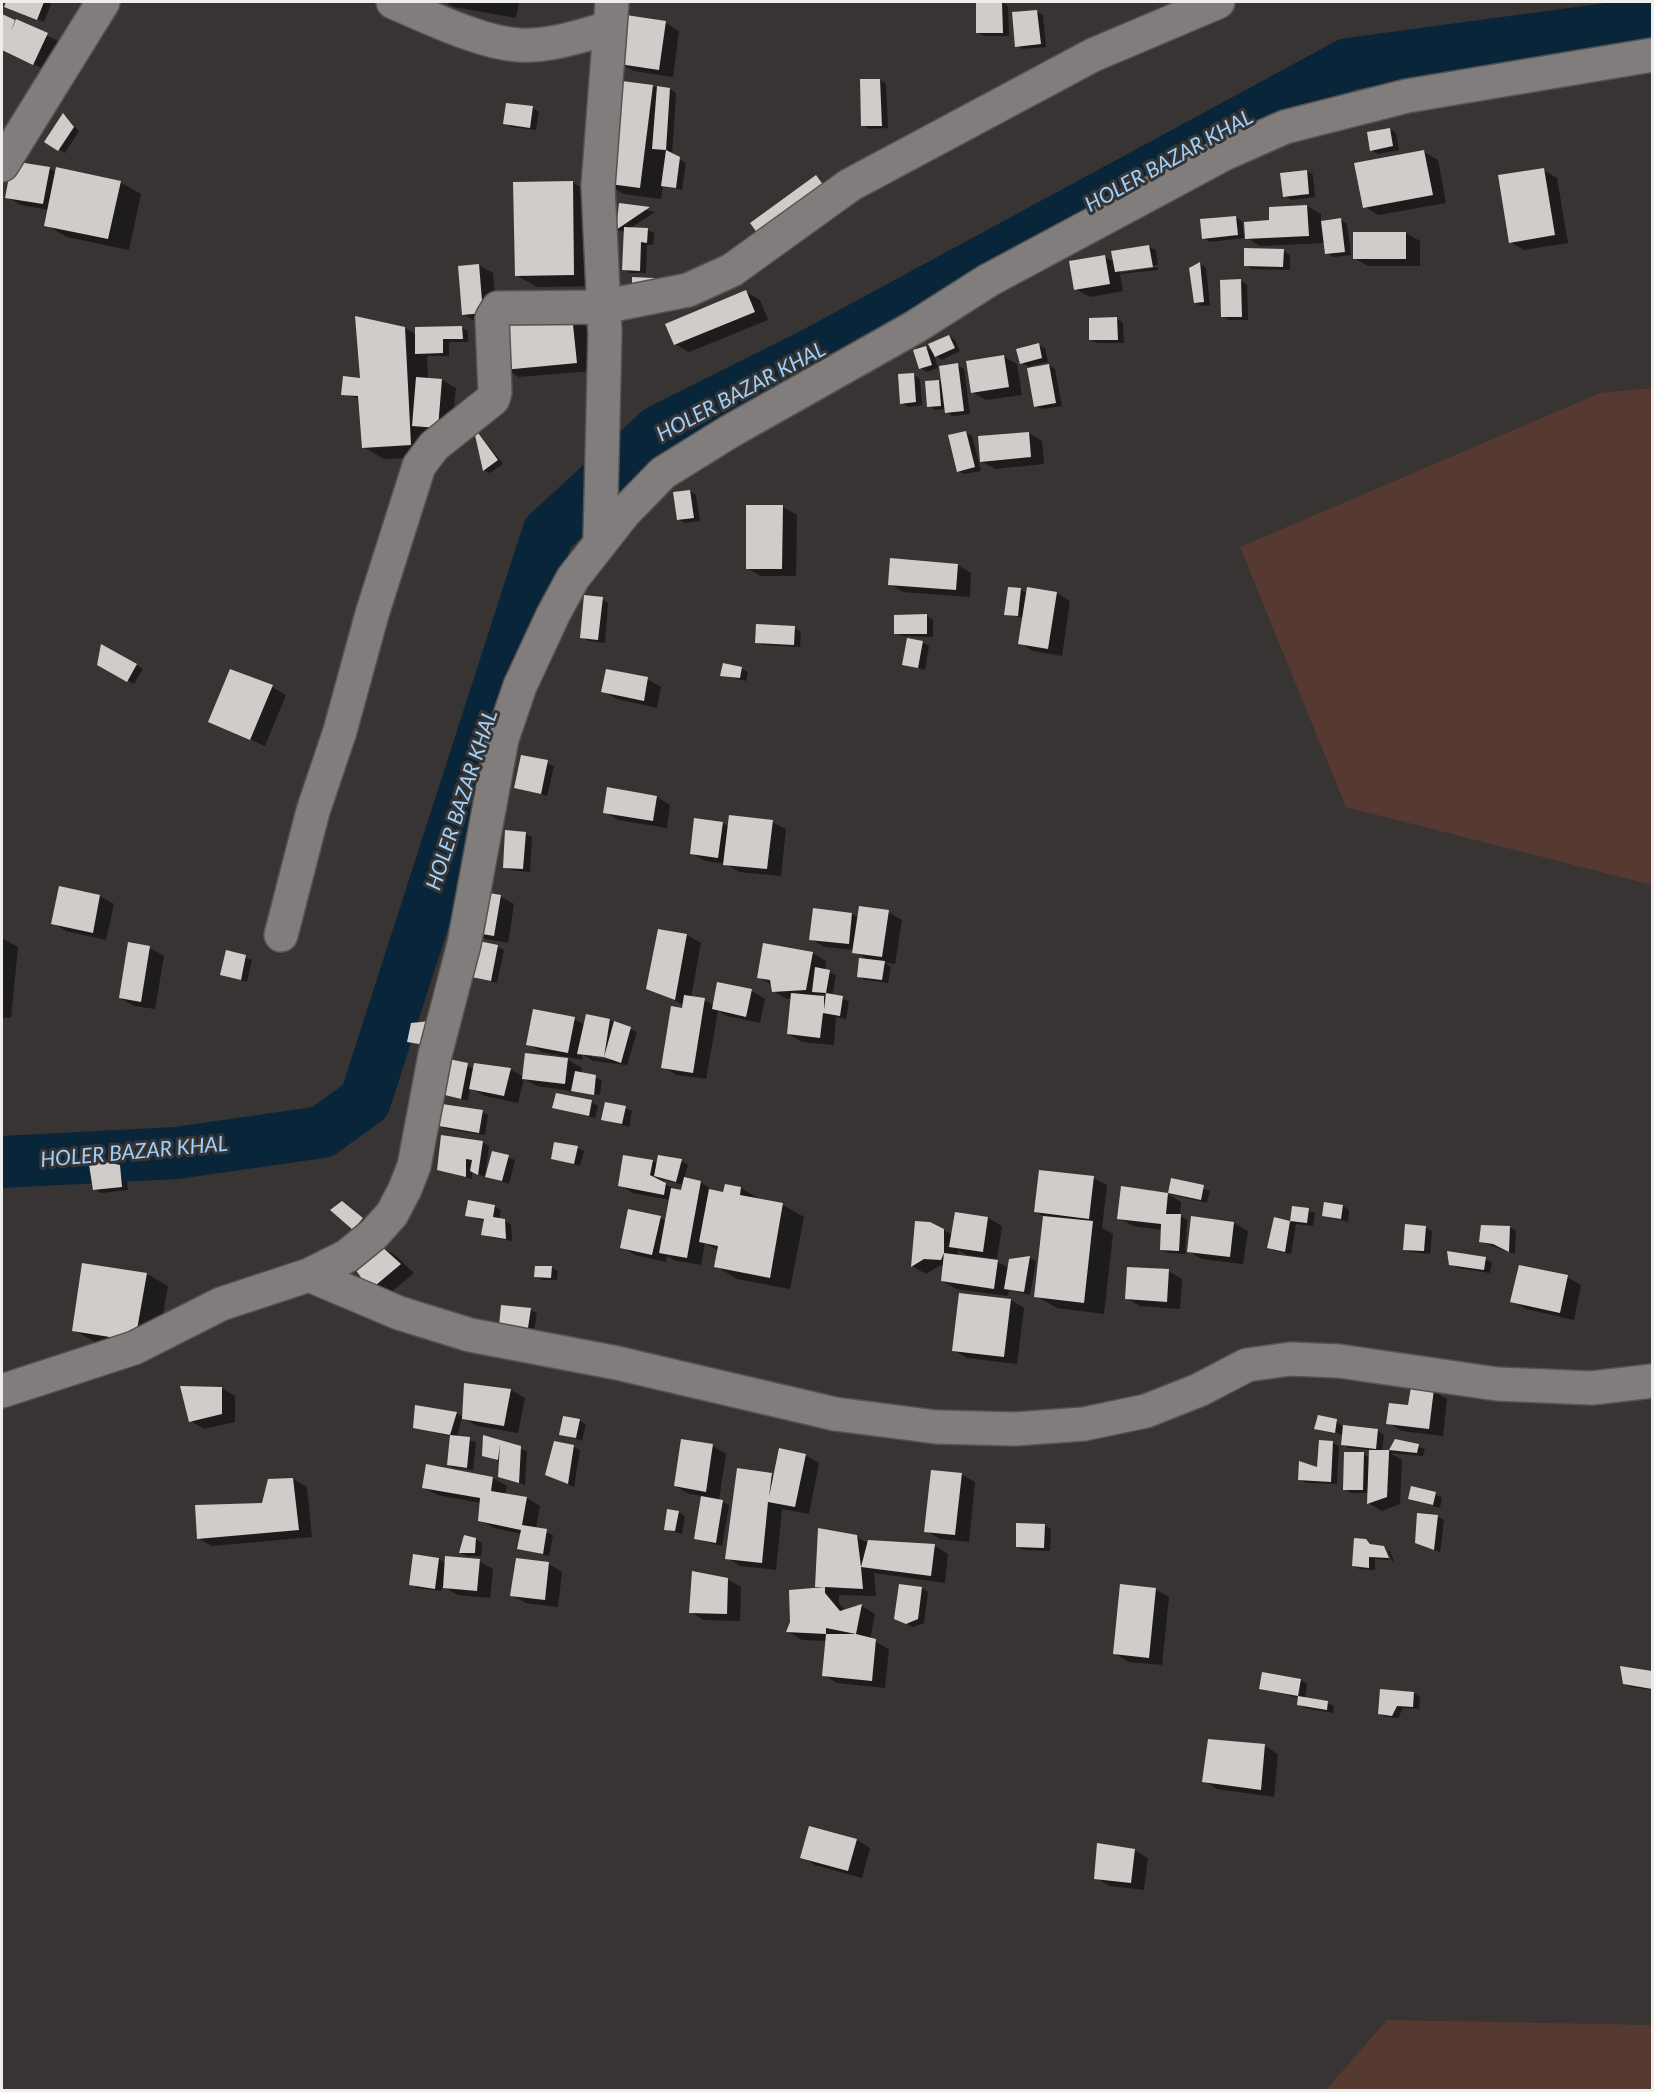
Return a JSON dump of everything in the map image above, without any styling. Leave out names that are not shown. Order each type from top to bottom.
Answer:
[{"type":"street","points":[[2,165],[103,2]]},
{"type":"street","points":[[393,2],[466,32],[518,45],[555,43],[610,14]]},
{"type":"street","points":[[281,935],[313,811],[340,731],[372,614],[419,466],[434,446],[493,399],[495,392],[492,318],[498,308],[602,307],[688,290],[732,270],[850,185],[1093,55],[1218,2]]},
{"type":"street","points":[[601,530],[606,390],[598,186],[610,14]]},
{"type":"street","points":[[2,1391],[134,1348],[220,1304],[309,1275],[347,1257],[374,1234],[392,1214],[414,1166],[435,1055],[464,944],[502,739],[520,686],[553,615],[601,530],[663,473],[729,432],[915,327],[989,280],[1224,154],[1285,127],[1345,110],[1468,85],[1653,55]]},
{"type":"street","points":[[309,1275],[399,1313],[470,1335],[618,1363],[835,1414],[936,1428],[1015,1429],[1084,1424],[1146,1411],[1199,1390],[1246,1365],[1290,1359],[1340,1361],[1497,1384],[1592,1388],[1653,1381]]},
{"type":"shaded area","points":[[1652,388],[1652,885],[1346,807],[1240,547],[1600,393]]},
{"type":"shaded area","points":[[1387,2020],[1652,2025],[1652,2090],[1326,2090]]},
{"type":"building","points":[[6,2],[44,2],[37,20],[4,7]]},
{"type":"building","points":[[976,2],[1002,2],[1003,33],[976,33]]},
{"type":"building","points":[[1037,10],[1041,44],[1015,47],[1012,12]]},
{"type":"building","points":[[2,14],[15,20],[11,31],[16,19],[48,33],[33,65],[2,50]]},
{"type":"building","points":[[626,15],[666,21],[659,70],[619,64]]},
{"type":"building","points":[[860,79],[880,79],[882,126],[861,126]]},
{"type":"building","points":[[614,80],[653,85],[640,188],[602,183]]},
{"type":"building","points":[[657,86],[670,88],[666,150],[652,149]]},
{"type":"building","points":[[506,103],[533,106],[530,128],[503,124]]},
{"type":"building","points":[[63,113],[74,127],[58,151],[44,142]]},
{"type":"building","points":[[1390,128],[1393,146],[1370,151],[1367,132]]},
{"type":"building","points":[[666,150],[680,157],[676,188],[661,186]]},
{"type":"building","points":[[1424,150],[1433,195],[1363,208],[1354,163]]},
{"type":"building","points":[[12,161],[50,167],[43,204],[5,198]]},
{"type":"building","points":[[56,167],[121,181],[108,239],[44,226]]},
{"type":"building","points":[[1544,168],[1555,235],[1509,243],[1498,175]]},
{"type":"building","points":[[1307,170],[1309,194],[1283,197],[1280,173]]},
{"type":"building","points":[[816,175],[829,193],[763,241],[750,223]]},
{"type":"building","points":[[573,181],[574,275],[515,276],[513,182]]},
{"type":"building","points":[[619,203],[650,207],[616,230]]},
{"type":"building","points":[[1307,205],[1309,236],[1245,239],[1244,222],[1269,220],[1269,207]]},
{"type":"building","points":[[1236,216],[1238,235],[1202,239],[1200,219]]},
{"type":"building","points":[[1341,218],[1345,252],[1325,254],[1321,221]]},
{"type":"building","points":[[624,227],[648,228],[647,243],[641,242],[640,271],[622,270]]},
{"type":"building","points":[[1353,232],[1406,232],[1406,259],[1353,259]]},
{"type":"building","points":[[1149,245],[1153,267],[1115,272],[1111,251]]},
{"type":"building","points":[[1244,248],[1284,249],[1283,267],[1244,266]]},
{"type":"building","points":[[1105,255],[1110,284],[1074,290],[1069,261]]},
{"type":"building","points":[[1200,262],[1204,302],[1194,303],[1189,268]]},
{"type":"building","points":[[479,264],[483,313],[462,315],[458,266]]},
{"type":"building","points":[[632,277],[655,278],[655,293],[632,293]]},
{"type":"building","points":[[1241,279],[1242,317],[1221,317],[1220,280]]},
{"type":"building","points":[[746,290],[755,312],[674,345],[665,324]]},
{"type":"building","points":[[572,315],[577,363],[503,370],[499,322]]},
{"type":"building","points":[[355,316],[405,327],[411,445],[362,448],[358,396],[341,395],[343,376],[360,378]]},
{"type":"building","points":[[1117,317],[1118,340],[1089,340],[1089,318]]},
{"type":"building","points":[[462,326],[463,339],[443,339],[443,353],[415,354],[415,327]]},
{"type":"building","points":[[949,335],[955,348],[935,357],[928,344]]},
{"type":"building","points":[[1039,343],[1042,358],[1020,364],[1016,349]]},
{"type":"building","points":[[926,346],[932,365],[919,369],[913,350]]},
{"type":"building","points":[[1004,355],[1009,387],[971,393],[966,361]]},
{"type":"building","points":[[958,363],[964,411],[945,413],[939,366]]},
{"type":"building","points":[[1049,364],[1056,403],[1034,407],[1027,368]]},
{"type":"building","points":[[914,373],[916,402],[900,404],[898,374]]},
{"type":"building","points":[[416,377],[442,379],[438,428],[412,426]]},
{"type":"building","points":[[939,380],[941,406],[927,407],[925,381]]},
{"type":"building","points":[[473,426],[498,460],[483,471]]},
{"type":"building","points":[[966,431],[975,467],[957,472],[948,435]]},
{"type":"building","points":[[1029,432],[1031,457],[980,462],[978,436]]},
{"type":"building","points":[[690,490],[694,518],[677,520],[673,492]]},
{"type":"building","points":[[746,505],[783,505],[782,569],[746,569]]},
{"type":"building","points":[[890,558],[958,564],[956,590],[888,585]]},
{"type":"building","points":[[1008,587],[1021,588],[1018,616],[1004,615]]},
{"type":"building","points":[[1027,587],[1057,592],[1048,649],[1018,644]]},
{"type":"building","points":[[584,595],[603,597],[598,640],[580,638]]},
{"type":"building","points":[[927,614],[927,634],[894,634],[894,615]]},
{"type":"building","points":[[756,624],[795,626],[794,645],[755,643]]},
{"type":"building","points":[[907,638],[923,641],[918,668],[902,665]]},
{"type":"building","points":[[101,644],[137,664],[127,682],[97,665]]},
{"type":"building","points":[[723,663],[742,667],[740,678],[720,676]]},
{"type":"building","points":[[230,669],[273,685],[250,740],[208,722]]},
{"type":"building","points":[[606,669],[648,677],[644,701],[601,692]]},
{"type":"building","points":[[521,755],[548,760],[541,794],[514,788]]},
{"type":"building","points":[[607,787],[657,796],[653,821],[603,813]]},
{"type":"building","points":[[729,815],[773,820],[767,869],[723,865]]},
{"type":"building","points":[[694,818],[723,822],[718,858],[690,854]]},
{"type":"building","points":[[505,830],[526,832],[523,869],[503,868]]},
{"type":"building","points":[[59,886],[100,895],[93,933],[51,924]]},
{"type":"building","points":[[477,891],[501,895],[494,936],[470,932]]},
{"type":"building","points":[[859,906],[889,910],[882,957],[852,953]]},
{"type":"building","points":[[813,908],[852,913],[849,944],[809,940]]},
{"type":"building","points":[[658,929],[687,934],[675,1000],[646,989]]},
{"type":"building","points":[[474,940],[498,945],[491,981],[467,976]]},
{"type":"building","points":[[128,942],[150,946],[141,1002],[119,998]]},
{"type":"building","points":[[763,943],[813,952],[806,990],[772,992],[770,980],[757,978]]},
{"type":"building","points":[[226,950],[246,955],[241,980],[220,975]]},
{"type":"building","points":[[859,958],[885,961],[882,980],[857,977]]},
{"type":"building","points":[[815,967],[830,970],[826,993],[812,992]]},
{"type":"building","points":[[717,982],[752,989],[746,1017],[712,1009]]},
{"type":"building","points":[[791,993],[824,996],[824,1010],[826,993],[843,996],[840,1016],[823,1013],[820,1038],[787,1034]]},
{"type":"building","points":[[684,995],[705,998],[693,1073],[661,1068],[671,1006],[682,1008]]},
{"type":"building","points":[[533,1009],[575,1017],[568,1053],[526,1045]]},
{"type":"building","points":[[586,1014],[610,1019],[604,1057],[577,1054]]},
{"type":"building","points":[[430,1021],[425,1045],[407,1042],[411,1023]]},
{"type":"building","points":[[614,1021],[631,1027],[621,1063],[604,1057]]},
{"type":"building","points":[[525,1053],[568,1058],[565,1084],[522,1079]]},
{"type":"building","points":[[444,1058],[468,1063],[461,1099],[437,1093]]},
{"type":"building","points":[[474,1063],[511,1068],[504,1096],[469,1089]]},
{"type":"building","points":[[575,1071],[596,1075],[594,1095],[571,1091]]},
{"type":"building","points":[[556,1093],[592,1100],[589,1116],[552,1108]]},
{"type":"building","points":[[605,1102],[626,1106],[622,1124],[601,1120]]},
{"type":"building","points":[[442,1104],[483,1110],[479,1133],[439,1126]]},
{"type":"building","points":[[441,1135],[483,1141],[478,1175],[470,1171],[472,1160],[466,1159],[466,1177],[437,1170]]},
{"type":"building","points":[[554,1142],[578,1146],[574,1164],[551,1159]]},
{"type":"building","points":[[492,1151],[509,1155],[502,1181],[485,1177]]},
{"type":"building","points":[[623,1155],[653,1160],[650,1175],[666,1183],[664,1195],[618,1186]]},
{"type":"building","points":[[658,1155],[682,1159],[676,1182],[654,1176]]},
{"type":"building","points":[[88,1158],[120,1165],[122,1187],[93,1190]]},
{"type":"building","points":[[1039,1170],[1094,1176],[1089,1219],[1034,1212]]},
{"type":"building","points":[[684,1177],[701,1181],[687,1258],[659,1253],[671,1188],[681,1190]]},
{"type":"building","points":[[1171,1178],[1204,1185],[1201,1200],[1168,1193]]},
{"type":"building","points":[[725,1184],[741,1187],[740,1195],[783,1203],[770,1278],[714,1267],[718,1246],[699,1242],[709,1189],[723,1192]]},
{"type":"building","points":[[1121,1186],[1168,1193],[1166,1214],[1181,1214],[1179,1251],[1160,1250],[1161,1224],[1117,1219]]},
{"type":"building","points":[[468,1200],[495,1205],[493,1217],[505,1219],[506,1239],[481,1235],[484,1219],[465,1216]]},
{"type":"building","points":[[342,1201],[363,1218],[353,1230],[330,1210]]},
{"type":"building","points":[[1324,1202],[1343,1205],[1341,1219],[1322,1216]]},
{"type":"building","points":[[1292,1206],[1309,1208],[1307,1223],[1290,1221]]},
{"type":"building","points":[[628,1209],[661,1216],[652,1255],[620,1248]]},
{"type":"building","points":[[955,1212],[988,1217],[983,1252],[949,1247]]},
{"type":"building","points":[[1043,1216],[1093,1221],[1084,1303],[1034,1297]]},
{"type":"building","points":[[1191,1216],[1234,1222],[1230,1257],[1187,1252]]},
{"type":"building","points":[[1274,1217],[1290,1221],[1285,1252],[1267,1248]]},
{"type":"building","points":[[915,1221],[930,1222],[944,1229],[944,1253],[941,1260],[924,1259],[911,1267]]},
{"type":"building","points":[[1405,1224],[1426,1226],[1424,1251],[1403,1250]]},
{"type":"building","points":[[1481,1225],[1510,1226],[1509,1252],[1493,1244],[1479,1242]]},
{"type":"building","points":[[381,1246],[401,1264],[370,1290],[355,1269]]},
{"type":"building","points":[[1447,1251],[1486,1257],[1484,1270],[1449,1265]]},
{"type":"building","points":[[944,1253],[998,1260],[994,1289],[941,1281]]},
{"type":"building","points":[[1030,1256],[1024,1292],[1004,1289],[1009,1259]]},
{"type":"building","points":[[82,1263],[147,1273],[135,1341],[72,1331]]},
{"type":"building","points":[[1519,1265],[1568,1275],[1560,1313],[1510,1302]]},
{"type":"building","points":[[535,1266],[552,1266],[551,1278],[534,1277]]},
{"type":"building","points":[[1127,1267],[1169,1269],[1167,1302],[1125,1299]]},
{"type":"building","points":[[959,1293],[1011,1299],[1004,1357],[952,1351]]},
{"type":"building","points":[[501,1305],[531,1308],[526,1341],[498,1336]]},
{"type":"building","points":[[464,1383],[511,1389],[504,1426],[462,1419]]},
{"type":"building","points":[[180,1386],[222,1387],[222,1414],[189,1422]]},
{"type":"building","points":[[1411,1387],[1434,1389],[1429,1429],[1386,1424],[1389,1403],[1408,1405]]},
{"type":"building","points":[[415,1405],[457,1412],[450,1435],[413,1428]]},
{"type":"building","points":[[1318,1415],[1337,1419],[1335,1433],[1314,1429]]},
{"type":"building","points":[[563,1416],[580,1419],[576,1438],[559,1435]]},
{"type":"building","points":[[1343,1425],[1378,1429],[1376,1449],[1341,1445]]},
{"type":"building","points":[[450,1435],[470,1437],[467,1468],[447,1465]]},
{"type":"building","points":[[483,1435],[521,1446],[519,1483],[498,1477],[500,1444],[498,1460],[482,1456]]},
{"type":"building","points":[[681,1439],[713,1444],[706,1492],[674,1486]]},
{"type":"building","points":[[1395,1439],[1419,1444],[1417,1453],[1389,1450]]},
{"type":"building","points":[[1319,1440],[1333,1441],[1331,1482],[1298,1480],[1299,1461],[1317,1467]]},
{"type":"building","points":[[554,1441],[574,1445],[568,1484],[545,1475]]},
{"type":"building","points":[[779,1448],[806,1454],[795,1507],[768,1502],[762,1563],[725,1559],[737,1468],[772,1473],[769,1497]]},
{"type":"building","points":[[1369,1450],[1389,1450],[1389,1453],[1387,1497],[1367,1504]]},
{"type":"building","points":[[1344,1452],[1364,1452],[1363,1490],[1343,1490]]},
{"type":"building","points":[[426,1464],[493,1477],[491,1491],[527,1497],[522,1525],[547,1529],[543,1554],[517,1549],[521,1530],[478,1521],[480,1498],[422,1488]]},
{"type":"building","points":[[931,1470],[962,1473],[955,1535],[924,1532]]},
{"type":"building","points":[[293,1478],[299,1530],[197,1539],[195,1505],[262,1503],[268,1479]]},
{"type":"building","points":[[1411,1486],[1436,1492],[1433,1505],[1408,1499]]},
{"type":"building","points":[[701,1496],[723,1500],[716,1543],[694,1539]]},
{"type":"building","points":[[667,1509],[679,1511],[675,1531],[664,1530]]},
{"type":"building","points":[[1417,1513],[1438,1515],[1434,1550],[1415,1543]]},
{"type":"building","points":[[1016,1523],[1045,1524],[1044,1548],[1016,1547]]},
{"type":"building","points":[[818,1528],[857,1535],[863,1589],[815,1587]]},
{"type":"building","points":[[464,1535],[476,1538],[475,1553],[459,1553]]},
{"type":"building","points":[[1354,1538],[1366,1539],[1370,1544],[1384,1546],[1389,1558],[1369,1557],[1369,1568],[1352,1566]]},
{"type":"building","points":[[868,1540],[935,1544],[931,1576],[861,1567]]},
{"type":"building","points":[[413,1554],[439,1558],[435,1589],[409,1585]]},
{"type":"building","points":[[445,1556],[480,1559],[477,1591],[443,1588]]},
{"type":"building","points":[[516,1558],[549,1562],[545,1600],[510,1596]]},
{"type":"building","points":[[692,1571],[728,1578],[727,1614],[689,1613]]},
{"type":"building","points":[[899,1584],[922,1587],[918,1619],[906,1624],[894,1619]]},
{"type":"building","points":[[1120,1584],[1156,1588],[1149,1658],[1113,1654]]},
{"type":"building","points":[[825,1587],[825,1593],[840,1611],[862,1604],[856,1634],[826,1628],[826,1634],[786,1632],[790,1622],[789,1590]]},
{"type":"building","points":[[826,1634],[856,1634],[876,1639],[872,1681],[822,1676]]},
{"type":"building","points":[[1620,1666],[1652,1671],[1652,1689],[1623,1684]]},
{"type":"building","points":[[1262,1672],[1301,1679],[1298,1696],[1259,1689]]},
{"type":"building","points":[[1380,1689],[1414,1692],[1413,1707],[1397,1706],[1392,1716],[1378,1714]]},
{"type":"building","points":[[1298,1696],[1328,1701],[1327,1710],[1297,1705]]},
{"type":"building","points":[[1208,1739],[1265,1744],[1261,1790],[1202,1782]]},
{"type":"building","points":[[809,1826],[857,1839],[848,1871],[800,1858]]},
{"type":"building","points":[[1097,1843],[1135,1849],[1131,1883],[1094,1879]]},
{"type":"waterway","name":"HOLER BAZAR KHAL","points":[[2,1162],[176,1153],[322,1132],[365,1101],[548,533],[659,431],[805,358],[1348,64],[1652,23]]}]
